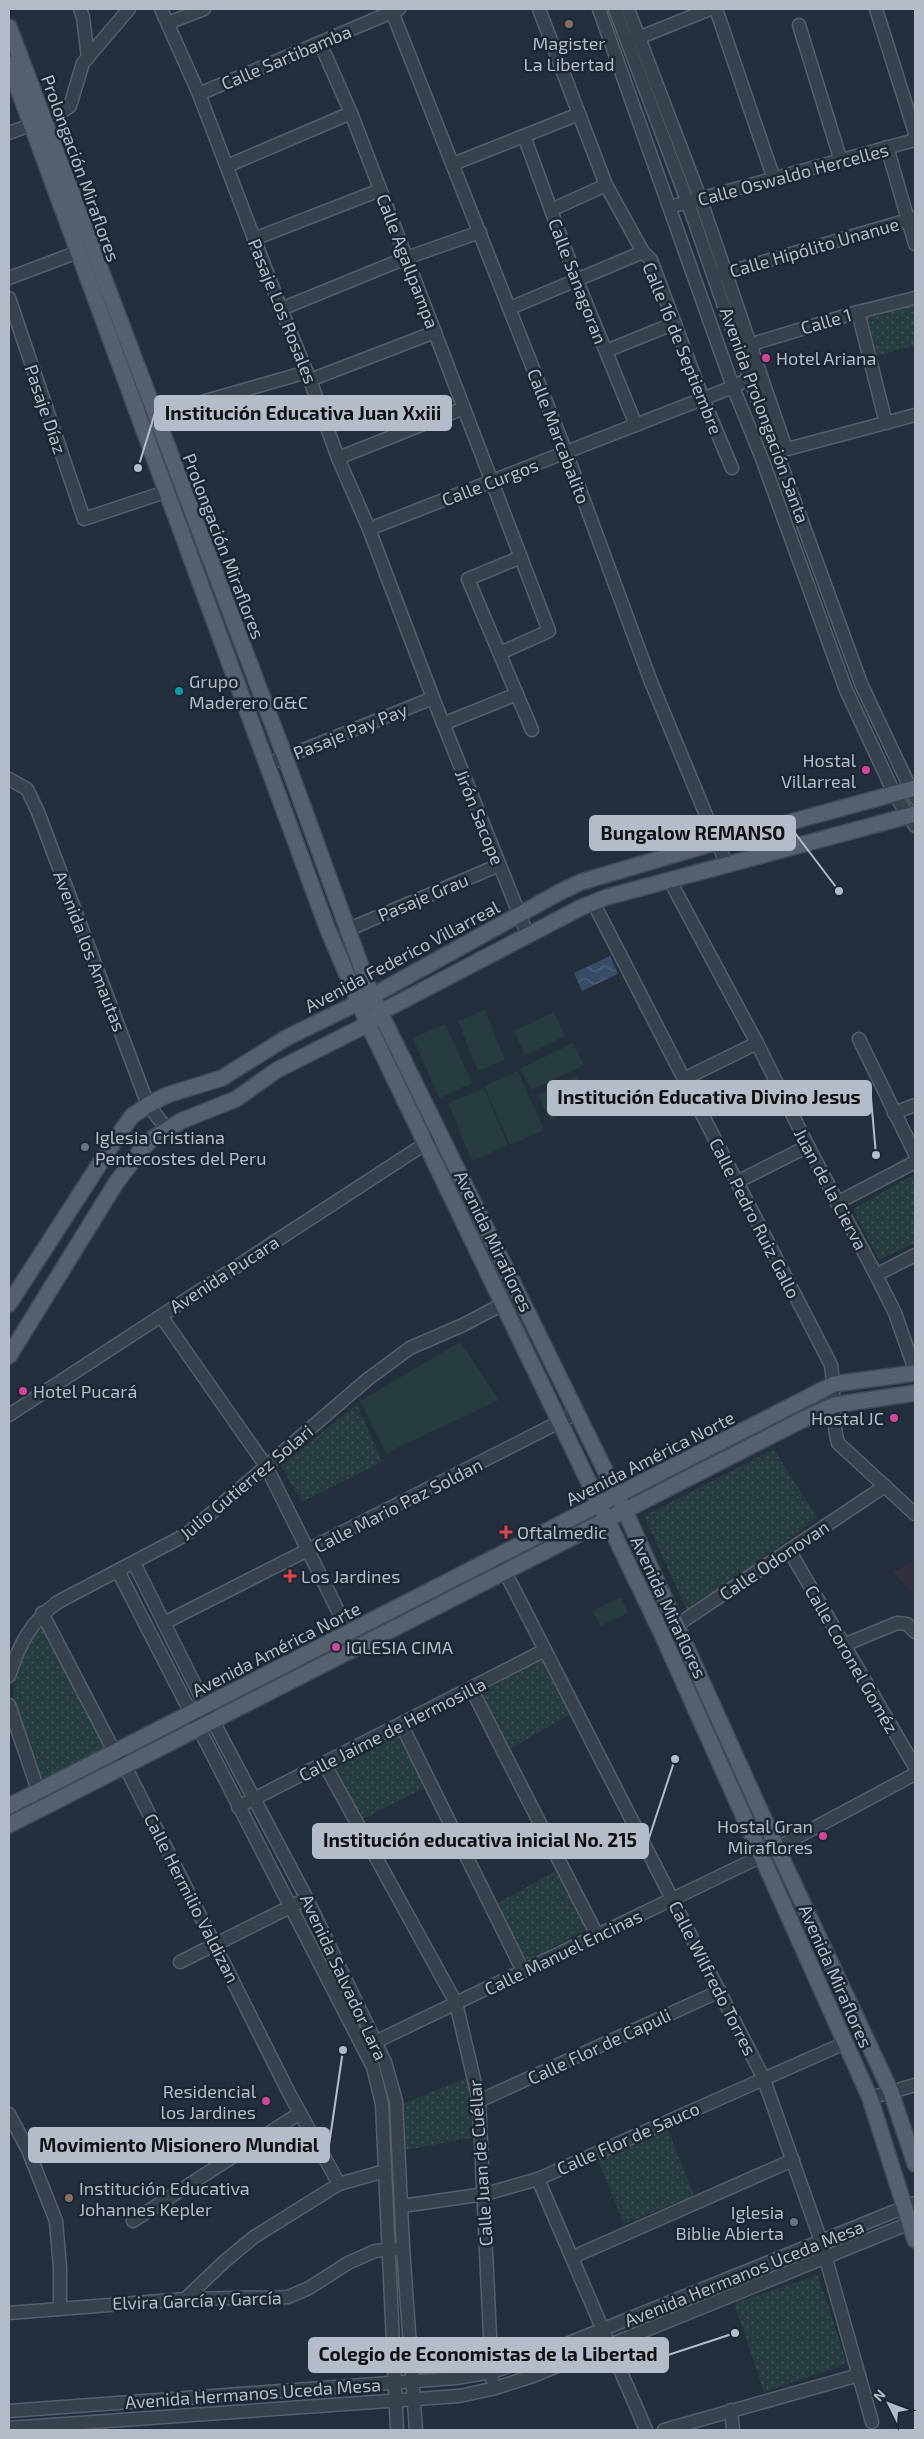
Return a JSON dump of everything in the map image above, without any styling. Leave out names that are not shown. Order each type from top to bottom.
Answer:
[{"type":"main road","name":"Prolongación Miraflores","points":[[9,27],[37,122],[84,250],[139,420],[165,492],[268,764],[328,930],[366,999]]},
{"type":"main road","name":"Prolongación Miraflores","points":[[9,64],[37,122]]},
{"type":"main road","name":"Prolongación Miraflores","points":[[84,250],[154,415],[285,757],[346,930],[366,999]]},
{"type":"main road","name":"Avenida Federico Villarreal","points":[[9,1304],[116,1137],[132,1116],[148,1105],[167,1095],[222,1078],[264,1050],[366,999],[560,892],[590,879],[717,842],[894,795],[914,792]]},
{"type":"main road","points":[[9,1356],[116,1183],[141,1150],[166,1129],[180,1121],[228,1104],[277,1070],[368,1024],[381,1012],[593,902],[726,863],[913,818]]},
{"type":"main road","name":"Avenida Miraflores","points":[[366,999],[381,1012],[618,1496],[777,1848],[891,2092],[915,2164]]},
{"type":"main road","name":"Avenida Miraflores","points":[[366,999],[368,1024],[661,1632],[846,2043],[870,2098],[911,2205],[915,2240]]},
{"type":"main road","points":[[501,1299],[516,1287]]},
{"type":"main road","name":"Avenida América Norte","points":[[9,1806],[114,1751],[350,1634],[834,1384],[915,1371]]},
{"type":"main road","name":"Avenida América Norte","points":[[9,1825],[834,1406],[915,1393]]},
{"type":"street","points":[[80,9],[83,18],[88,58]]},
{"type":"street","points":[[9,134],[57,115],[70,106],[83,63],[129,9]]},
{"type":"street","name":"Pasaje Los Rosales","points":[[161,9],[199,94],[309,376],[338,458],[369,529],[433,698]]},
{"type":"street","points":[[168,23],[204,9]]},
{"type":"street","name":"Calle 16 de Septiembre","points":[[539,9],[606,185],[643,252],[651,260],[702,399],[732,468]]},
{"type":"street","name":"Avenida Prolongación Santa","points":[[599,9],[733,387],[761,456],[846,690],[894,795],[913,818]]},
{"type":"street","points":[[615,9],[632,40],[694,200],[782,451]]},
{"type":"street","points":[[628,9],[632,40]]},
{"type":"street","points":[[614,47],[710,9]]},
{"type":"street","points":[[716,9],[774,179]]},
{"type":"street","points":[[876,9],[915,133]]},
{"type":"street","name":"Calle Sartibamba","points":[[199,94],[394,10]]},
{"type":"street","name":"Calle Marcabalito","points":[[394,10],[566,452],[651,682],[726,863]]},
{"type":"street","points":[[799,25],[841,161]]},
{"type":"street","name":"Calle Agallpampa","points":[[320,43],[351,113],[550,631],[500,653]]},
{"type":"street","points":[[227,166],[351,113]]},
{"type":"street","points":[[453,164],[579,114]]},
{"type":"street","name":"Calle Sanagoran","points":[[524,136],[577,281],[636,425]]},
{"type":"street","name":"Calle Oswaldo Hercelles","points":[[670,208],[915,140]]},
{"type":"street","points":[[887,147],[912,219],[915,244]]},
{"type":"street","points":[[551,210],[606,185]]},
{"type":"street","points":[[254,239],[380,190]]},
{"type":"street","name":"Calle Hipólito Unanue","points":[[719,274],[912,219]]},
{"type":"street","points":[[281,308],[406,258],[480,232]]},
{"type":"street","points":[[9,278],[84,250]]},
{"type":"street","points":[[510,308],[643,252]]},
{"type":"street","name":"Pasaje Díaz","points":[[9,298],[84,519],[165,492]]},
{"type":"street","name":"Calle 1","points":[[744,346],[858,312],[915,298]]},
{"type":"street","points":[[858,312],[886,423]]},
{"type":"street","points":[[606,351],[675,323]]},
{"type":"street","points":[[139,420],[309,376],[435,332]]},
{"type":"street","name":"Avenida Prolongación Santa","points":[[744,346],[750,378],[782,451],[862,686],[914,792]]},
{"type":"street","name":"Calle Curgos","points":[[369,529],[733,387],[750,378]]},
{"type":"street","points":[[338,458],[464,408]]},
{"type":"street","points":[[761,456],[915,415]]},
{"type":"street","points":[[521,558],[468,579],[532,730]]},
{"type":"street","points":[[846,690],[862,686]]},
{"type":"street","points":[[443,724],[517,694]]},
{"type":"street","name":"Pasaje Pay Pay","points":[[268,764],[433,698]]},
{"type":"street","name":"Jirón Sacope","points":[[433,698],[528,936]]},
{"type":"street","name":"Avenida los Amautas","points":[[9,779],[27,789],[38,812],[148,1105],[166,1129]]},
{"type":"street","name":"Pasaje Grau","points":[[346,930],[499,865]]},
{"type":"street","name":"Juan de la Cierva","points":[[669,879],[757,1043],[837,1203],[876,1274],[895,1313],[915,1371]]},
{"type":"street","name":"Calle Pedro Ruiz Gallo","points":[[593,902],[831,1365],[834,1384],[834,1430],[838,1443],[915,1514]]},
{"type":"street","points":[[859,1039],[915,1154]]},
{"type":"street","points":[[684,1078],[757,1043]]},
{"type":"street","points":[[894,1113],[915,1105]]},
{"type":"street","name":"Avenida Pucara","points":[[9,1415],[425,1142],[441,1135]]},
{"type":"street","points":[[737,1182],[808,1146]]},
{"type":"street","points":[[837,1203],[915,1162]]},
{"type":"street","points":[[876,1274],[915,1255]]},
{"type":"street","name":"Julio Gutierrez Solari","points":[[9,1676],[19,1646],[42,1613],[58,1602],[187,1534],[368,1379],[410,1348],[463,1325],[501,1299]]},
{"type":"street","points":[[161,1316],[266,1466],[310,1550],[350,1634]]},
{"type":"street","name":"Calle Mario Paz Soldan","points":[[164,1623],[577,1413]]},
{"type":"street","name":"Calle Odonovan","points":[[661,1632],[677,1625],[885,1486]]},
{"type":"street","name":"Calle Coronel Goméz","points":[[789,1550],[915,1767]]},
{"type":"street","name":"Calle Wilfredo Torres","points":[[498,1558],[764,2077],[821,2241],[872,2422]]},
{"type":"street","name":"Avenida Salvador Lara","points":[[134,1563],[213,1721],[308,1899],[377,2041],[396,2100],[403,2248],[416,2430]]},
{"type":"street","name":"Avenida Salvador Lara","points":[[118,1571],[238,1807],[365,2048],[373,2067],[382,2104],[397,2430]]},
{"type":"street","name":"Calle Hermilio Valdizan","points":[[42,1613],[216,1944],[300,2113],[339,2184]]},
{"type":"street","points":[[844,1645],[897,1623],[907,1624],[915,1632]]},
{"type":"street","name":"Calle Jaime de Hermosilla","points":[[238,1807],[545,1650]]},
{"type":"street","points":[[471,1688],[597,1935]]},
{"type":"street","points":[[9,1705],[38,1790]]},
{"type":"street","points":[[401,1724],[523,1971]]},
{"type":"street","name":"Calle Juan de Cuéllar","points":[[324,1763],[456,2004],[479,2101],[492,2389]]},
{"type":"street","name":"Calle Manuel Encinas","points":[[365,2048],[762,1856],[915,1774]]},
{"type":"street","points":[[180,1962],[308,1899]]},
{"type":"street","name":"Calle Flor de Capuli","points":[[479,2101],[720,1992]]},
{"type":"street","name":"Calle Flor de Sauco","points":[[402,2206],[484,2194],[538,2179],[764,2077],[846,2043]]},
{"type":"street","points":[[870,2098],[915,2085]]},
{"type":"street","points":[[134,2221],[300,2113]]},
{"type":"street","points":[[9,2114],[28,2150],[56,2221],[60,2268],[60,2307]]},
{"type":"street","points":[[573,2257],[792,2160]]},
{"type":"street","points":[[185,2299],[225,2261],[254,2237],[339,2184],[385,2171]]},
{"type":"street","points":[[538,2179],[646,2430]]},
{"type":"street","name":"Avenida Hermanos Uceda Mesa","points":[[9,2411],[456,2378],[492,2372],[604,2330],[911,2205]]},
{"type":"street","name":"Avenida Hermanos Uceda Mesa","points":[[9,2428],[101,2425],[272,2408],[459,2396],[492,2389],[532,2376],[913,2222]]},
{"type":"street","name":"Elvira García y García","points":[[9,2313],[60,2307],[185,2299],[288,2297],[309,2288],[348,2263],[375,2251],[403,2248]]},
{"type":"street","points":[[664,2430],[859,2375]]},
{"type":"street","points":[[271,2392],[272,2408]]},
{"type":"street","points":[[100,2404],[101,2425]]},
{"type":"street","points":[[730,2410],[733,2430]]},
{"type":"shaded area","points":[[915,1560],[915,1595],[893,1572]]},
{"type":"green space","points":[[915,298],[915,345],[871,358],[858,312]]},
{"type":"green space","points":[[485,1010],[505,1060],[478,1071],[458,1021]]},
{"type":"green space","points":[[554,1012],[565,1036],[525,1055],[514,1031]]},
{"type":"green space","points":[[445,1024],[472,1083],[439,1098],[413,1038]]},
{"type":"green space","points":[[573,1043],[584,1065],[531,1090],[520,1069]]},
{"type":"green space","points":[[518,1071],[544,1130],[510,1145],[484,1086]]},
{"type":"green space","points":[[577,1076],[589,1101],[550,1120],[538,1095]]},
{"type":"green space","points":[[484,1088],[508,1145],[472,1161],[448,1103]]},
{"type":"green space","points":[[915,1174],[915,1243],[879,1260],[853,1209]]},
{"type":"green space","points":[[460,1342],[499,1400],[386,1453],[360,1401]]},
{"type":"green space","points":[[357,1404],[382,1462],[302,1502],[281,1466]]},
{"type":"green space","points":[[774,1449],[817,1518],[689,1615],[644,1516]]},
{"type":"green space","points":[[621,1597],[628,1613],[600,1626],[592,1611]]},
{"type":"green space","points":[[40,1619],[107,1747],[42,1781],[19,1730],[13,1698],[19,1668]]},
{"type":"green space","points":[[549,1654],[576,1711],[508,1750],[476,1690]]},
{"type":"green space","points":[[399,1730],[426,1787],[361,1820],[331,1764]]},
{"type":"green space","points":[[560,1869],[588,1929],[526,1961],[494,1905]]},
{"type":"green space","points":[[469,2077],[475,2137],[406,2150],[402,2104]]},
{"type":"green space","points":[[667,2127],[694,2196],[624,2224],[596,2155]]},
{"type":"green space","points":[[818,2275],[847,2364],[764,2392],[734,2303]]},
{"type":"water","points":[[610,956],[618,974],[582,991],[574,973]]},
{"type":"place","name":"Magister La Libertad","points":[[569,24]]},
{"type":"place","name":"Hotel Ariana","points":[[766,358]]},
{"type":"place","name":"Institución Educativa Juan Xxiii","points":[[138,468]]},
{"type":"place","name":"Grupo Maderero G&C","points":[[179,691]]},
{"type":"place","name":"Hostal Villarreal","points":[[866,770]]},
{"type":"place","name":"Bungalow REMANSO","points":[[839,891]]},
{"type":"place","name":"Iglesia Cristiana Pentecostes del Peru","points":[[85,1147]]},
{"type":"place","name":"Institución Educativa Divino Jesus","points":[[876,1155]]},
{"type":"place","name":"Hotel Pucará","points":[[23,1391]]},
{"type":"place","name":"Hostal JC","points":[[894,1418]]},
{"type":"place","name":"Oftalmedic","points":[[506,1532]]},
{"type":"place","name":"Los Jardines","points":[[290,1576]]},
{"type":"place","name":"IGLESIA CIMA","points":[[336,1647]]},
{"type":"place","name":"Institución educativa inicial No. 215","points":[[675,1759]]},
{"type":"place","name":"Hostal Gran Miraflores","points":[[823,1836]]},
{"type":"place","name":"Movimiento Misionero Mundial","points":[[343,2050]]},
{"type":"place","name":"Residencial los Jardines","points":[[266,2101]]},
{"type":"place","name":"Institución Educativa Johannes Kepler","points":[[69,2198]]},
{"type":"place","name":"Iglesia Biblie Abierta","points":[[794,2222]]},
{"type":"place","name":"Colegio de Economistas de la Libertad","points":[[735,2333]]}]
